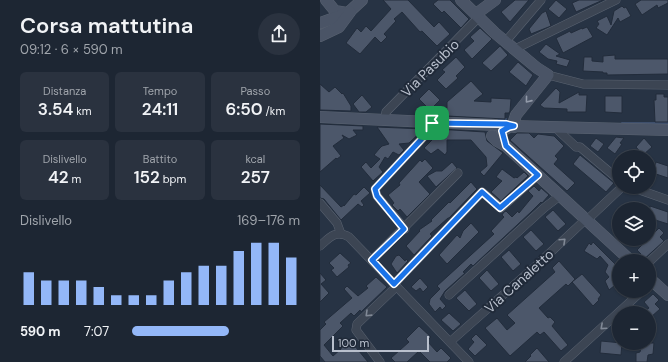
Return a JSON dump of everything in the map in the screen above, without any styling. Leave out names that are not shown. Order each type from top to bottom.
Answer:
[{"type":"street","points":[[325,0],[335,11],[349,12]]},
{"type":"street","points":[[320,22],[324,14],[325,0]]},
{"type":"street","points":[[320,36],[343,24],[349,12],[362,0]]},
{"type":"street","points":[[461,0],[510,45],[537,68],[548,75],[583,84],[668,85]]},
{"type":"street","points":[[478,16],[495,0]]},
{"type":"street","points":[[510,45],[542,0]]},
{"type":"street","points":[[510,45],[616,0]]},
{"type":"street","points":[[320,22],[349,12]]},
{"type":"street","name":"Via Pasubio","points":[[384,121],[386,112],[478,16]]},
{"type":"street","points":[[320,27],[332,28],[343,24]]},
{"type":"street","points":[[514,126],[516,115],[548,75]]},
{"type":"street","points":[[320,117],[473,125],[496,131],[506,146],[623,254]]},
{"type":"street","points":[[404,229],[377,196],[375,189],[432,128],[432,123]]},
{"type":"street","points":[[496,131],[506,124],[514,126],[559,128],[668,130]]},
{"type":"street","points":[[559,128],[559,131],[612,175]]},
{"type":"street","points":[[372,260],[458,173]]},
{"type":"street","points":[[380,362],[356,330],[357,324],[482,192],[500,208],[538,175]]},
{"type":"street","name":"Via Canaletto","points":[[450,342],[614,194]]},
{"type":"street","points":[[651,194],[668,200]]},
{"type":"street","points":[[449,295],[544,208],[561,196]]},
{"type":"street","points":[[320,203],[337,223],[342,234]]},
{"type":"street","points":[[320,246],[332,236],[342,234],[349,237],[469,362]]},
{"type":"street","points":[[656,255],[668,244]]},
{"type":"street","points":[[656,286],[668,295]]},
{"type":"street","points":[[564,362],[634,298]]},
{"type":"building","points":[[383,0],[408,0],[434,27],[439,22],[450,34],[437,46],[422,31],[420,32],[402,12],[394,19],[396,21],[384,34],[387,37],[381,43],[375,37],[360,54],[346,43],[357,28],[361,32],[366,26],[371,31],[391,9]]},
{"type":"building","points":[[438,0],[450,0],[469,19],[461,28],[444,11],[442,13],[433,4]]},
{"type":"building","points":[[515,0],[529,0],[510,22],[501,12]]},
{"type":"building","points":[[556,0],[567,9],[559,18],[548,9]]},
{"type":"building","points":[[579,0],[603,0],[576,12],[572,3]]},
{"type":"building","points":[[641,0],[668,0],[668,3],[658,8],[657,5],[642,15],[635,4]]},
{"type":"building","points":[[622,6],[624,8],[626,7],[631,16],[620,22],[618,18],[607,35],[596,28],[599,24],[597,21],[607,16],[611,25],[614,11]]},
{"type":"building","points":[[546,11],[551,26],[531,34],[529,29],[542,13]]},
{"type":"building","points":[[587,27],[593,37],[563,53],[556,38],[570,31],[571,33]]},
{"type":"building","points":[[480,28],[492,39],[472,59],[464,50],[474,41],[470,37]]},
{"type":"building","points":[[546,44],[560,54],[556,56],[570,60],[567,67],[556,64],[557,61],[548,59],[539,52]]},
{"type":"building","points":[[500,46],[508,55],[491,71],[482,63]]},
{"type":"building","points":[[615,55],[615,59],[668,59],[668,74],[607,75],[607,73],[603,72],[583,71],[584,57],[592,57],[592,61],[603,62],[603,56]]},
{"type":"building","points":[[456,57],[465,67],[456,76],[458,78],[446,89],[437,80],[445,72],[442,70]]},
{"type":"building","points":[[518,62],[533,75],[526,86],[509,72]]},
{"type":"building","points":[[471,81],[483,94],[474,101],[491,102],[491,98],[511,99],[510,111],[509,113],[505,113],[505,119],[447,116],[447,102]]},
{"type":"building","points":[[320,84],[329,92],[335,87],[342,94],[343,93],[351,106],[351,111],[320,110]]},
{"type":"building","points":[[556,88],[560,92],[559,103],[579,92],[579,95],[587,95],[586,112],[567,112],[567,109],[544,108],[540,105]]},
{"type":"building","points":[[429,89],[440,100],[430,110],[419,99]]},
{"type":"building","points":[[656,94],[664,94],[664,97],[668,97],[668,122],[655,122],[654,100],[656,100]]},
{"type":"building","points":[[362,95],[372,107],[366,112],[359,112],[353,104]]},
{"type":"building","points":[[605,96],[622,96],[622,113],[605,112]]},
{"type":"building","points":[[320,124],[363,126],[363,130],[353,130],[357,135],[349,139],[342,135],[344,138],[333,146],[341,156],[337,159],[336,158],[320,172]]},
{"type":"building","points":[[377,127],[424,129],[409,143],[399,144],[404,150],[399,155],[393,152],[388,159],[385,157],[379,167],[383,172],[373,181],[361,167],[366,162],[371,168],[380,159],[374,155],[382,146],[389,144]]},
{"type":"building","points":[[437,129],[485,132],[487,141],[503,153],[484,176],[480,172],[487,166],[486,157],[471,140],[447,140],[447,152],[445,155],[438,149],[431,154],[424,148],[435,137]]},
{"type":"building","points":[[517,133],[529,133],[534,138],[538,134],[554,136],[564,146],[555,156],[558,159],[554,164],[575,183],[567,191],[510,140]]},
{"type":"building","points":[[616,137],[624,138],[620,143],[622,144],[618,150],[612,150],[612,152],[607,148]]},
{"type":"building","points":[[596,138],[604,144],[598,152],[590,146]]},
{"type":"building","points":[[644,138],[652,147],[649,150],[639,150],[636,147]]},
{"type":"building","points":[[580,155],[612,181],[612,185],[606,192],[573,164]]},
{"type":"building","points":[[425,159],[433,168],[419,182],[430,194],[407,217],[400,209],[398,211],[392,205],[394,203],[388,195],[400,185],[399,183],[420,160],[422,162]]},
{"type":"building","points":[[452,162],[457,168],[436,187],[427,176],[436,171],[442,171]]},
{"type":"building","points":[[656,162],[668,166],[668,178],[656,174]]},
{"type":"building","points":[[502,169],[514,178],[517,178],[524,172],[528,176],[501,201],[491,192],[502,181],[496,177]]},
{"type":"building","points":[[471,182],[477,189],[449,218],[430,234],[432,236],[414,255],[406,246],[420,231],[419,230],[432,221],[431,220]]},
{"type":"building","points":[[320,185],[341,207],[344,206],[354,194],[356,195],[364,187],[370,193],[361,201],[364,205],[362,207],[358,204],[341,220],[324,199],[320,198]]},
{"type":"building","points":[[534,186],[539,191],[541,188],[549,195],[473,266],[471,264],[463,272],[465,273],[445,291],[440,299],[446,306],[442,310],[440,307],[435,312],[429,304],[430,299],[440,289],[437,286],[494,234],[491,231],[504,217],[502,215],[504,212],[506,211],[512,217],[518,211],[519,213],[533,196],[528,191]]},
{"type":"building","points":[[656,208],[668,212],[668,224],[656,220]]},
{"type":"building","points":[[553,210],[566,224],[558,231],[545,217]]},
{"type":"building","points":[[471,223],[479,232],[447,264],[439,255],[457,235],[460,238],[463,231]]},
{"type":"building","points":[[659,228],[664,233],[660,237],[664,241],[650,254],[641,254],[637,250],[641,246],[656,246],[656,231]]},
{"type":"building","points":[[531,230],[544,244],[536,251],[523,237]]},
{"type":"building","points":[[593,242],[612,261],[612,288],[609,290],[605,281],[609,277],[605,272],[608,265],[600,256],[597,259],[584,251],[589,243],[591,245]]},
{"type":"building","points":[[509,250],[521,264],[513,271],[501,257]]},
{"type":"building","points":[[340,253],[351,263],[348,265],[349,267],[337,277],[331,270],[334,268],[329,263]]},
{"type":"building","points":[[399,255],[405,261],[406,259],[408,261],[397,273],[391,264],[396,256]]},
{"type":"building","points":[[559,261],[575,279],[568,286],[566,284],[539,308],[548,318],[550,317],[555,322],[552,326],[568,345],[561,351],[544,332],[540,335],[537,332],[510,356],[485,328],[497,318],[507,330],[515,323],[507,315],[555,272],[552,268]]},
{"type":"building","points":[[487,270],[499,284],[491,291],[479,278]]},
{"type":"building","points":[[320,273],[326,280],[321,284],[329,293],[320,302]]},
{"type":"building","points":[[582,274],[601,295],[598,299],[599,300],[593,306],[572,282]]},
{"type":"building","points":[[376,277],[387,287],[361,312],[360,310],[354,316],[351,313],[340,323],[343,326],[324,345],[333,356],[349,339],[368,362],[325,362],[320,356],[320,330],[326,324],[324,322],[352,298],[344,289],[347,286],[358,296],[368,288],[366,286]]},
{"type":"building","points":[[420,278],[428,287],[423,292],[420,288],[416,291],[411,287]]},
{"type":"building","points":[[465,290],[477,304],[469,311],[456,298]]},
{"type":"building","points":[[656,297],[659,300],[655,304],[660,309],[656,313],[656,306],[647,306],[644,302],[648,298]]},
{"type":"building","points":[[449,313],[461,324],[453,331],[441,320]]},
{"type":"building","points":[[419,326],[431,337],[427,341],[437,352],[441,348],[451,358],[447,362],[430,362],[419,351],[407,362],[395,362],[391,358],[409,342],[406,339]]},
{"type":"building","points":[[476,334],[487,345],[475,356],[468,349],[474,342],[471,339]]},
{"type":"building","points":[[601,341],[612,342],[612,350],[621,350],[621,355],[600,353]]},
{"type":"building","points":[[537,348],[549,362],[525,362],[531,356],[530,355]]},
{"type":"building","points":[[640,350],[653,350],[653,354],[648,355],[647,362],[636,362],[636,353],[640,352]]},
{"type":"waterway","points":[[491,119],[506,119]]},
{"type":"waterway","points":[[622,123],[668,123]]},
{"type":"route","points":[[432,123],[473,125],[506,124],[514,126],[502,131],[504,144],[538,175],[500,208],[482,192],[394,284],[372,260],[404,229],[377,196],[375,189],[378,184],[432,128],[432,123]]}]
